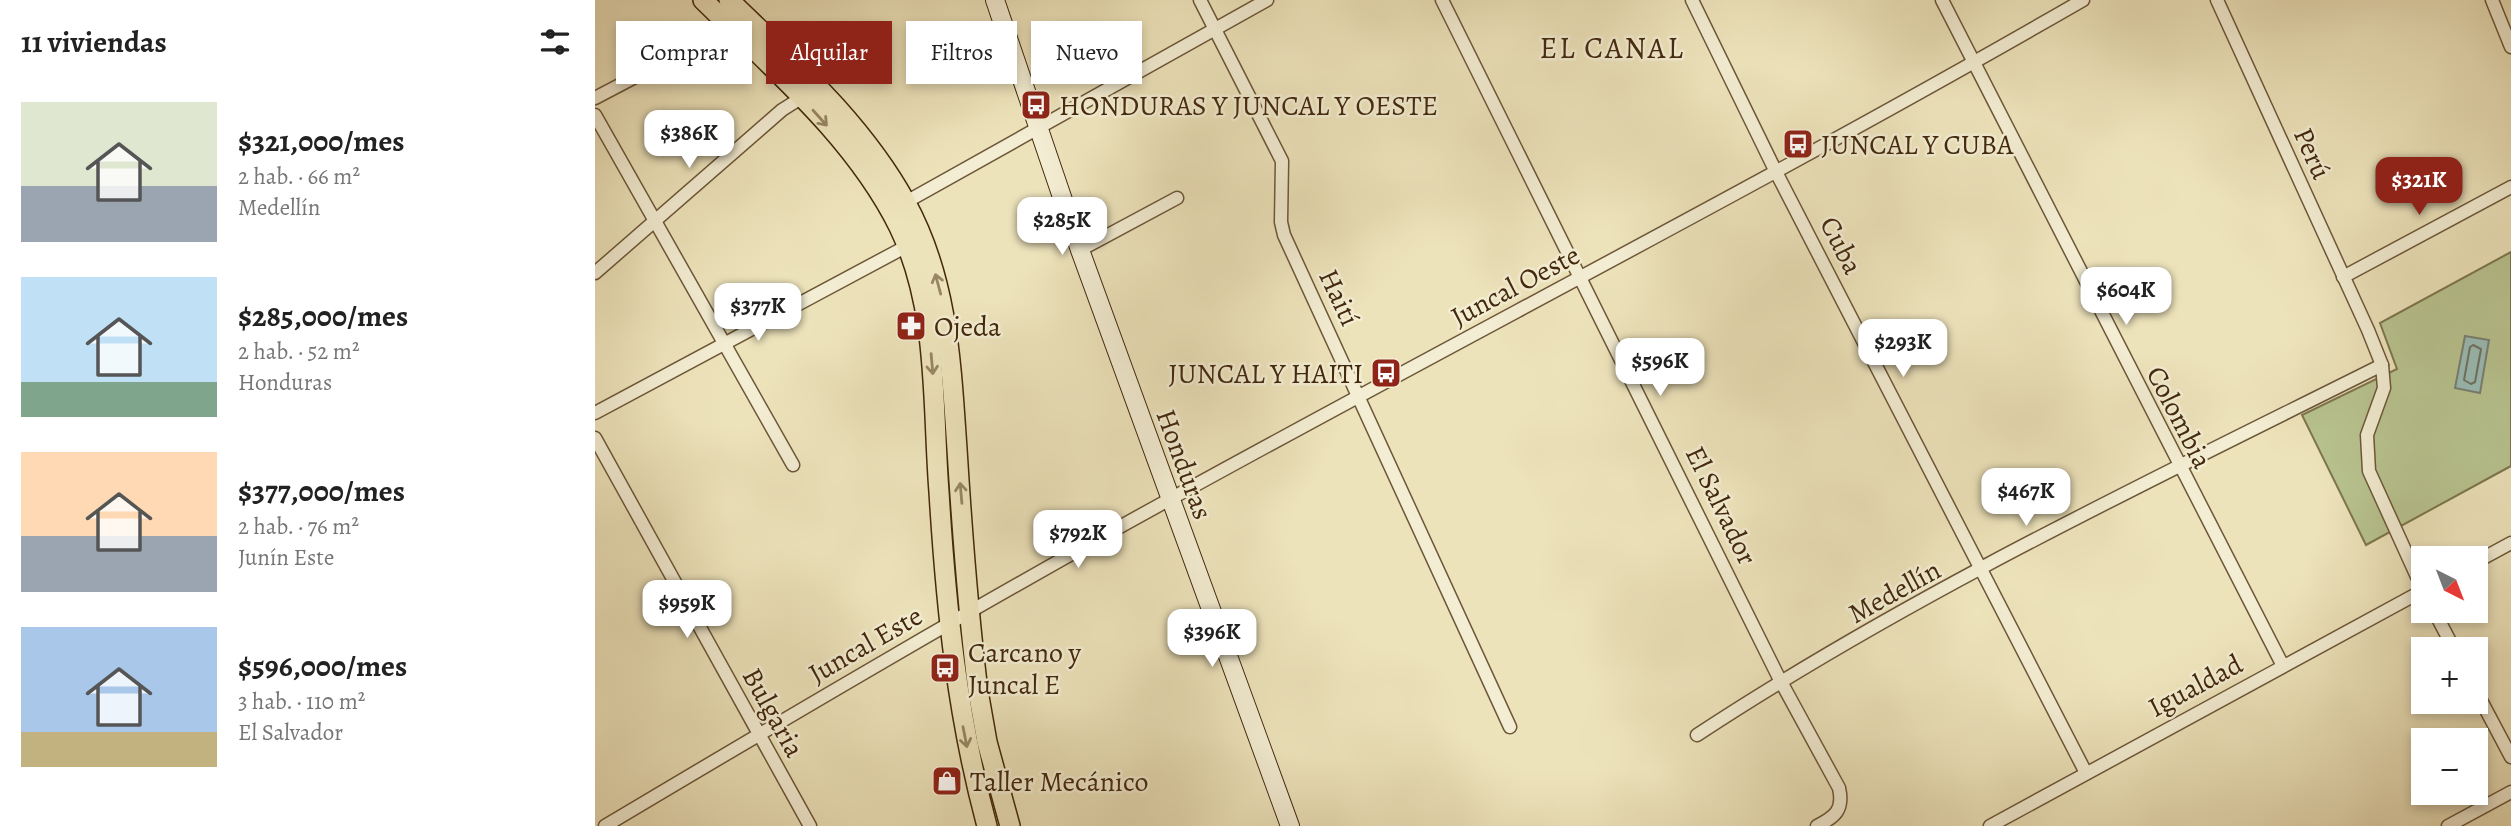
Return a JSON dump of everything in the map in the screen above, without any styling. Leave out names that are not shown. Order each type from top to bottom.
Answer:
[{"type":"main road","points":[[703,0],[724,21]]},
{"type":"main road","points":[[729,0],[845,118],[886,170],[906,202],[930,256],[946,318],[970,612],[987,741],[1010,826]]},
{"type":"main road","name":"Honduras","points":[[995,0],[1080,250],[1290,826]]},
{"type":"main road","points":[[752,49],[801,98],[871,180],[907,246],[927,318],[939,493],[958,701],[987,826]]},
{"type":"main road","points":[[939,493],[950,522],[960,604],[964,611],[970,612]]},
{"type":"main road","points":[[950,622],[957,621],[962,627],[973,713],[987,741]]},
{"type":"street","name":"Haití","points":[[1200,0],[1282,161],[1281,222],[1285,235],[1510,727]]},
{"type":"street","points":[[906,202],[1267,0]]},
{"type":"street","name":"El Salvador","points":[[1442,0],[1780,680],[1839,788],[1841,806],[1831,818],[1817,826]]},
{"type":"street","name":"Cuba","points":[[1692,0],[1776,172],[2086,773]]},
{"type":"street","name":"Colombia","points":[[1942,0],[2178,467],[2283,666]]},
{"type":"street","name":"Juncal Oeste","points":[[970,612],[1170,499],[1776,172],[2083,0]]},
{"type":"street","name":"Perú","points":[[2217,0],[2382,365]]},
{"type":"street","points":[[2492,0],[2511,47]]},
{"type":"street","points":[[595,98],[622,84]]},
{"type":"street","points":[[595,273],[782,110],[801,98]]},
{"type":"street","points":[[595,116],[726,341],[793,465]]},
{"type":"street","points":[[2343,277],[2511,187]]},
{"type":"street","points":[[1080,250],[1177,198]]},
{"type":"street","points":[[595,413],[907,246]]},
{"type":"street","points":[[2382,365],[2383,388],[2367,435],[2369,471],[2411,563]]},
{"type":"street","name":"Medellín","points":[[1697,736],[1780,680],[1983,570],[2178,467],[2382,365]]},
{"type":"street","name":"Bulgaria","points":[[595,438],[810,826]]},
{"type":"street","points":[[2489,555],[2511,543]]},
{"type":"street","name":"Igualdad","points":[[1990,826],[2411,598]]},
{"type":"street","name":"Juncal Este","points":[[605,826],[970,612]]},
{"type":"street","points":[[2488,714],[2511,757]]},
{"type":"street","points":[[2448,826],[2511,792]]},
{"type":"green space","points":[[2511,252],[2511,466],[2366,545],[2302,415],[2397,369],[2380,323]]},
{"type":"water","points":[[2465,336],[2489,340],[2480,393],[2455,388]]},
{"type":"place","name":"HONDURAS Y JUNCAL Y OESTE","points":[[1036,105]]},
{"type":"place","name":"JUNCAL Y CUBA","points":[[1798,144]]},
{"type":"place","name":"Ojeda","points":[[911,326]]},
{"type":"place","name":"JUNCAL Y HAITI","points":[[1386,373]]},
{"type":"place","name":"Carcano y Juncal E","points":[[945,668]]},
{"type":"place","name":"Taller Mecánico","points":[[947,781]]},
{"type":"district","name":"EL CANAL","points":[[1612,48]]}]
